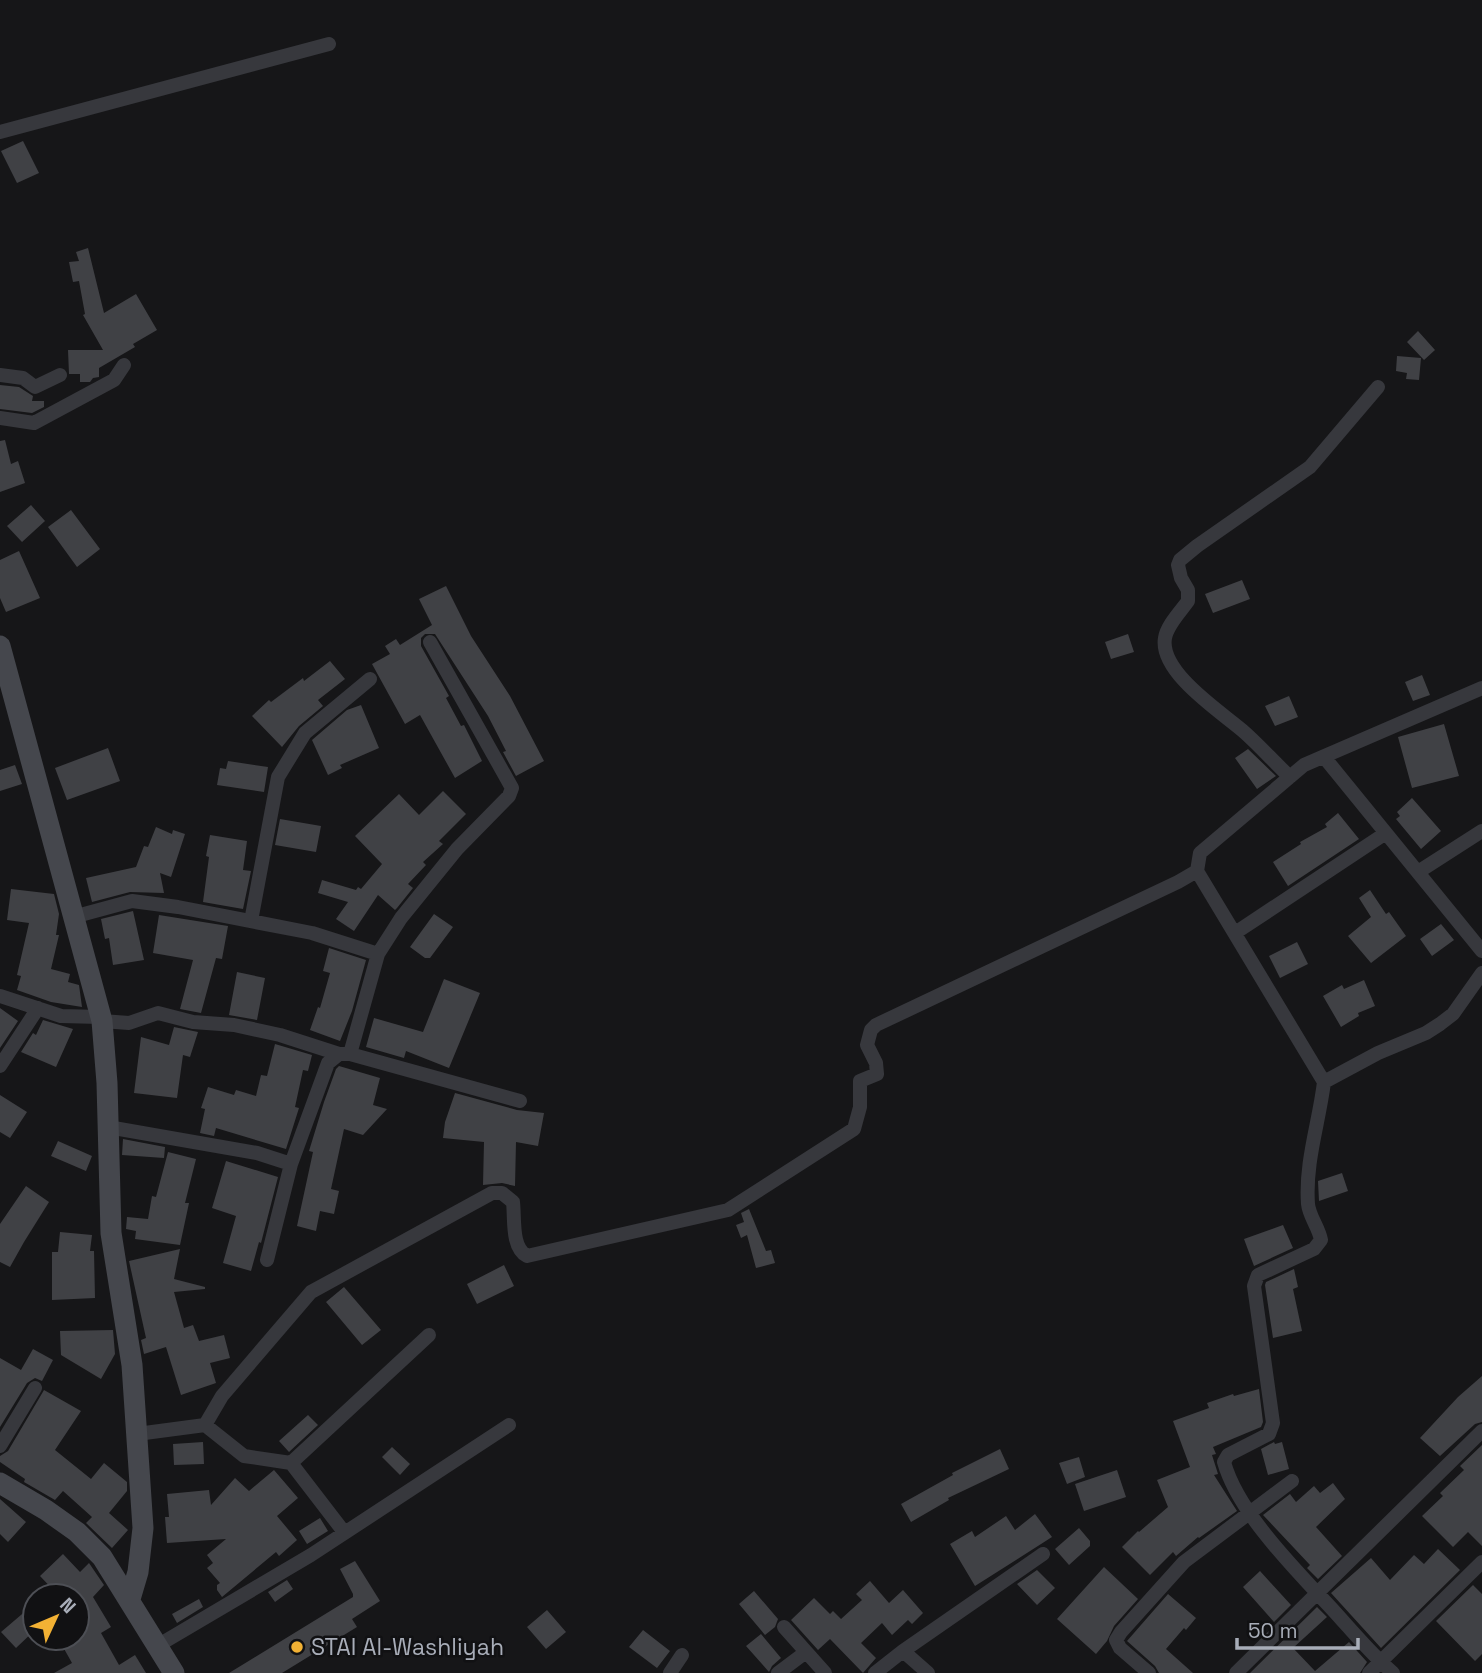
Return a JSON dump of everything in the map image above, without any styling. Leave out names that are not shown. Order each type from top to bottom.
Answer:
[{"type":"street","points":[[0,132],[328,44]]},
{"type":"street","points":[[0,418],[34,423],[114,380],[124,365]]},
{"type":"street","points":[[0,375],[23,378],[35,387],[60,375]]},
{"type":"street","points":[[1290,777],[1243,731],[1188,685],[1168,657],[1166,634],[1188,601],[1189,595],[1178,565],[1180,560],[1197,546],[1310,467],[1378,387]]},
{"type":"street","points":[[267,1261],[291,1164],[328,1063],[344,1054],[378,954],[401,918],[457,849],[509,796],[512,788],[430,642]]},
{"type":"street","points":[[0,646],[101,1019],[107,1083],[111,1233],[132,1365],[143,1528],[142,1551],[130,1599]]},
{"type":"street","points":[[251,921],[278,777],[305,733],[370,679]]},
{"type":"street","points":[[1393,1673],[1318,1594],[1248,1513],[1225,1467],[1224,1462],[1228,1455],[1269,1434],[1273,1423],[1255,1279],[1258,1275],[1314,1249],[1321,1240],[1308,1207],[1309,1157],[1324,1082],[1197,871],[1200,853],[1304,765],[1482,688]]},
{"type":"street","points":[[1324,757],[1482,951]]},
{"type":"street","points":[[1418,872],[1482,831]]},
{"type":"street","points":[[1235,933],[1386,833]]},
{"type":"street","points":[[205,1426],[222,1396],[311,1292],[492,1193],[502,1193],[513,1202],[517,1243],[520,1252],[527,1256],[728,1210],[855,1129],[860,1107],[860,1081],[877,1074],[876,1063],[867,1045],[871,1030],[876,1026],[1197,871]]},
{"type":"street","points":[[73,917],[132,901],[178,907],[312,933],[378,954]]},
{"type":"street","points":[[1324,1082],[1440,1024],[1454,1014],[1482,973]]},
{"type":"street","points":[[0,996],[61,1016],[128,1023],[158,1013],[193,1023],[234,1025],[280,1035],[520,1101]]},
{"type":"street","points":[[0,1066],[38,1009]]},
{"type":"street","points":[[108,1127],[257,1153],[291,1164]]},
{"type":"street","points":[[291,1463],[429,1335]]},
{"type":"street","points":[[0,1446],[35,1388]]},
{"type":"street","points":[[158,1646],[311,1555],[509,1425]]},
{"type":"street","points":[[137,1434],[205,1426],[244,1456],[291,1463],[344,1532]]},
{"type":"street","points":[[1236,1673],[1482,1430]]},
{"type":"street","points":[[1149,1673],[1120,1648],[1116,1643],[1118,1636],[1184,1562],[1292,1481]]},
{"type":"street","points":[[0,1483],[77,1532],[102,1557],[174,1673]]},
{"type":"street","points":[[875,1673],[1043,1554]]},
{"type":"street","points":[[1369,1673],[1482,1562]]},
{"type":"street","points":[[784,1627],[825,1673]]},
{"type":"street","points":[[903,1651],[928,1673]]},
{"type":"street","points":[[778,1673],[806,1652]]},
{"type":"street","points":[[670,1673],[682,1655]]},
{"type":"building","points":[[23,141],[39,173],[17,183],[1,151]]},
{"type":"building","points":[[88,248],[104,313],[136,294],[157,330],[133,344],[135,347],[99,368],[99,377],[90,382],[80,382],[80,374],[69,374],[68,350],[103,350],[83,315],[85,314],[79,281],[73,282],[69,262],[79,261],[76,252]]},
{"type":"building","points":[[1418,331],[1435,350],[1424,360],[1407,342]]},
{"type":"building","points":[[1397,356],[1421,358],[1419,380],[1406,379],[1407,373],[1396,371]]},
{"type":"building","points":[[0,385],[19,387],[33,396],[32,401],[44,401],[44,407],[32,413],[0,409]]},
{"type":"building","points":[[5,440],[11,464],[18,461],[25,483],[0,492],[0,441]]},
{"type":"building","points":[[31,505],[45,521],[22,542],[7,526]]},
{"type":"building","points":[[71,510],[100,549],[77,567],[48,527]]},
{"type":"building","points":[[19,551],[40,598],[6,612],[0,598],[0,560]]},
{"type":"building","points":[[1242,580],[1250,599],[1213,613],[1205,594]]},
{"type":"building","points":[[446,586],[471,636],[510,696],[544,761],[516,776],[488,716],[435,634],[425,634],[421,638],[421,646],[449,696],[446,698],[461,726],[464,725],[482,761],[455,778],[420,715],[405,724],[372,664],[390,654],[385,646],[396,639],[400,645],[432,625],[419,599]]},
{"type":"building","points":[[1128,634],[1134,652],[1111,659],[1105,642]]},
{"type":"building","points":[[330,661],[345,679],[318,700],[323,706],[299,726],[282,747],[252,716],[269,700],[271,702],[303,678],[304,681]]},
{"type":"building","points":[[1422,675],[1430,695],[1413,701],[1405,682]]},
{"type":"building","points":[[1289,696],[1298,717],[1275,726],[1265,706]]},
{"type":"building","points":[[361,705],[379,748],[340,765],[342,768],[328,775],[312,740],[347,710]]},
{"type":"building","points":[[1444,724],[1459,776],[1412,788],[1398,737]]},
{"type":"building","points":[[108,748],[120,781],[67,800],[55,768]]},
{"type":"building","points":[[1248,749],[1276,776],[1257,789],[1235,758]]},
{"type":"building","points":[[228,761],[268,767],[264,792],[217,785],[220,768],[226,769]]},
{"type":"building","points":[[15,765],[22,784],[0,791],[0,770]]},
{"type":"building","points":[[443,791],[466,814],[439,841],[443,844],[423,862],[426,865],[408,884],[413,888],[397,908],[395,910],[378,895],[354,931],[336,919],[348,902],[318,893],[322,880],[361,889],[382,864],[355,836],[399,794],[419,815]]},
{"type":"building","points":[[1412,798],[1441,831],[1421,849],[1396,819],[1400,816],[1397,812]]},
{"type":"building","points":[[1338,813],[1359,839],[1288,886],[1273,862],[1327,827],[1325,824]]},
{"type":"building","points":[[280,819],[321,826],[316,852],[275,845]]},
{"type":"building","points":[[156,827],[172,834],[173,830],[185,834],[171,877],[160,873],[164,893],[130,892],[92,902],[86,878],[136,867],[144,846],[148,847]]},
{"type":"building","points":[[210,835],[247,841],[243,870],[251,871],[243,909],[203,902]]},
{"type":"building","points":[[11,889],[54,894],[59,914],[56,935],[59,935],[51,969],[70,974],[68,982],[79,985],[82,1007],[51,1002],[17,990],[21,976],[17,975],[29,923],[7,920]]},
{"type":"building","points":[[1370,890],[1386,914],[1389,912],[1406,936],[1371,963],[1348,936],[1371,917],[1359,898]]},
{"type":"building","points":[[133,911],[144,960],[113,965],[109,938],[105,939],[101,919]]},
{"type":"building","points":[[434,914],[453,927],[430,958],[425,958],[410,947]]},
{"type":"building","points":[[159,915],[228,926],[222,959],[216,958],[201,1013],[180,1009],[193,960],[153,953]]},
{"type":"building","points":[[1441,924],[1454,940],[1432,956],[1420,939]]},
{"type":"building","points":[[1297,942],[1308,964],[1280,978],[1269,956]]},
{"type":"building","points":[[329,948],[366,960],[352,1011],[340,1041],[310,1030],[318,1007],[320,1008],[330,973],[323,971]]},
{"type":"building","points":[[237,972],[265,978],[257,1020],[229,1015]]},
{"type":"building","points":[[444,979],[480,993],[449,1068],[406,1051],[404,1058],[366,1047],[374,1018],[423,1032]]},
{"type":"building","points":[[1364,980],[1375,1006],[1358,1013],[1359,1016],[1341,1027],[1323,996],[1342,985],[1344,989]]},
{"type":"building","points":[[0,1008],[18,1021],[0,1048]]},
{"type":"building","points":[[43,1020],[73,1029],[56,1067],[21,1052],[33,1033],[36,1035]]},
{"type":"building","points":[[174,1027],[198,1032],[190,1057],[183,1055],[177,1098],[134,1093],[141,1037],[169,1045]]},
{"type":"building","points":[[275,1044],[312,1055],[308,1071],[303,1070],[295,1107],[299,1108],[286,1149],[216,1128],[214,1136],[200,1133],[205,1109],[201,1108],[208,1087],[234,1095],[236,1090],[256,1096],[261,1075],[267,1076]]},
{"type":"building","points":[[339,1066],[380,1078],[373,1105],[387,1109],[363,1135],[344,1129],[331,1189],[339,1191],[334,1214],[320,1211],[316,1231],[297,1226],[313,1152],[309,1151],[324,1102]]},
{"type":"building","points":[[455,1093],[517,1110],[544,1113],[538,1146],[516,1142],[515,1186],[502,1183],[483,1185],[484,1142],[443,1138],[445,1122]]},
{"type":"building","points":[[0,1095],[27,1112],[10,1138],[0,1132]]},
{"type":"building","points":[[123,1139],[165,1147],[164,1158],[122,1155]]},
{"type":"building","points":[[58,1141],[92,1156],[86,1171],[51,1156]]},
{"type":"building","points":[[168,1152],[196,1159],[185,1203],[189,1203],[180,1245],[135,1239],[136,1231],[126,1229],[127,1217],[148,1219],[152,1196],[156,1197]]},
{"type":"building","points":[[226,1161],[278,1177],[251,1271],[223,1263],[236,1216],[212,1208]]},
{"type":"building","points":[[1342,1173],[1348,1191],[1319,1201],[1318,1181]]},
{"type":"building","points":[[26,1186],[49,1202],[10,1267],[0,1262],[0,1224]]},
{"type":"building","points":[[749,1209],[766,1251],[771,1250],[775,1263],[756,1268],[747,1235],[741,1238],[736,1225],[744,1222],[741,1213]]},
{"type":"building","points":[[1283,1225],[1293,1248],[1254,1266],[1244,1239]]},
{"type":"building","points":[[60,1232],[92,1235],[90,1251],[94,1251],[95,1298],[52,1300],[52,1252],[58,1252]]},
{"type":"building","points":[[180,1249],[174,1279],[205,1287],[174,1292],[184,1328],[193,1325],[199,1341],[224,1335],[230,1358],[210,1363],[216,1383],[181,1395],[166,1347],[144,1354],[141,1340],[146,1338],[129,1261]]},
{"type":"building","points":[[504,1265],[514,1286],[477,1304],[467,1284]]},
{"type":"building","points":[[1294,1269],[1298,1287],[1293,1289],[1302,1331],[1273,1338],[1265,1285],[1266,1282]]},
{"type":"building","points":[[344,1287],[381,1330],[362,1345],[326,1302]]},
{"type":"building","points":[[113,1330],[115,1354],[101,1379],[61,1355],[60,1331]]},
{"type":"building","points":[[33,1349],[53,1360],[42,1381],[35,1378],[27,1383],[0,1427],[0,1358],[21,1370]]},
{"type":"building","points":[[1482,1376],[1482,1422],[1475,1424],[1440,1456],[1420,1438],[1458,1397]]},
{"type":"building","points":[[1259,1389],[1263,1422],[1261,1427],[1213,1447],[1216,1454],[1212,1455],[1218,1474],[1214,1475],[1237,1511],[1198,1537],[1176,1556],[1173,1552],[1150,1575],[1122,1547],[1168,1507],[1157,1480],[1190,1467],[1173,1421],[1209,1408],[1207,1403]]},
{"type":"building","points":[[44,1390],[81,1411],[55,1450],[91,1479],[104,1463],[127,1482],[127,1491],[109,1513],[128,1530],[112,1548],[86,1523],[92,1517],[63,1491],[55,1500],[24,1482],[25,1479],[0,1462],[0,1456],[8,1451]]},
{"type":"building","points":[[308,1415],[318,1425],[289,1452],[279,1441]]},
{"type":"building","points":[[203,1442],[204,1464],[174,1465],[173,1444]]},
{"type":"building","points":[[1274,1442],[1282,1442],[1289,1469],[1268,1475],[1261,1449]]},
{"type":"building","points":[[1482,1445],[1482,1546],[1468,1532],[1453,1547],[1422,1516],[1443,1496],[1440,1493],[1464,1470],[1460,1466]]},
{"type":"building","points":[[392,1447],[410,1464],[400,1475],[382,1457]]},
{"type":"building","points":[[1000,1449],[1009,1469],[948,1498],[949,1500],[911,1522],[901,1504],[953,1475],[952,1473]]},
{"type":"building","points":[[1079,1457],[1085,1477],[1067,1484],[1059,1463]]},
{"type":"building","points":[[274,1470],[298,1498],[277,1516],[297,1540],[279,1556],[276,1552],[222,1597],[217,1590],[220,1583],[207,1568],[213,1563],[207,1555],[226,1539],[167,1543],[167,1494],[209,1490],[211,1505],[235,1478],[249,1491]]},
{"type":"building","points":[[1117,1470],[1126,1497],[1084,1511],[1075,1484]]},
{"type":"building","points":[[1333,1483],[1345,1499],[1316,1527],[1342,1556],[1318,1579],[1307,1568],[1310,1565],[1263,1515],[1290,1494],[1296,1502],[1314,1486],[1320,1493]]},
{"type":"building","points":[[0,1499],[26,1522],[8,1542],[0,1534]]},
{"type":"building","points":[[1035,1514],[1052,1537],[975,1586],[950,1544],[972,1531],[975,1537],[1006,1516],[1015,1530]]},
{"type":"building","points":[[320,1518],[328,1531],[307,1544],[299,1531]]},
{"type":"building","points":[[1079,1528],[1090,1541],[1090,1546],[1069,1565],[1055,1549]]},
{"type":"building","points":[[1438,1549],[1460,1570],[1381,1648],[1331,1593],[1371,1558],[1390,1580],[1414,1555],[1424,1564]]},
{"type":"building","points":[[63,1554],[80,1572],[89,1563],[104,1585],[93,1597],[111,1627],[101,1633],[119,1665],[135,1655],[146,1673],[54,1673],[72,1663],[66,1652],[91,1652],[91,1582],[46,1582],[40,1576]]},
{"type":"building","name":"STAI Al-Washliyah","points":[[355,1561],[380,1601],[352,1619],[357,1627],[282,1673],[229,1673],[353,1597],[340,1569]]},
{"type":"building","points":[[1104,1567],[1138,1599],[1114,1626],[1107,1641],[1096,1654],[1057,1619]]},
{"type":"building","points":[[1037,1570],[1055,1588],[1037,1605],[1017,1584]]},
{"type":"building","points":[[1260,1571],[1291,1605],[1274,1622],[1243,1587]]},
{"type":"building","points":[[287,1580],[293,1589],[275,1602],[268,1592]]},
{"type":"building","points":[[870,1581],[889,1603],[903,1590],[923,1613],[912,1624],[908,1620],[892,1635],[882,1623],[861,1643],[876,1658],[863,1673],[830,1639],[818,1650],[791,1620],[814,1598],[830,1614],[833,1611],[841,1619],[862,1600],[856,1594]]},
{"type":"building","points":[[1473,1585],[1482,1594],[1482,1654],[1475,1661],[1436,1621]]},
{"type":"building","points":[[754,1591],[778,1619],[775,1627],[765,1635],[739,1604]]},
{"type":"building","points":[[1168,1594],[1196,1618],[1166,1649],[1193,1673],[1159,1673],[1155,1666],[1127,1641]]},
{"type":"building","points":[[199,1599],[203,1607],[177,1623],[172,1614]]},
{"type":"building","points":[[1317,1607],[1327,1617],[1293,1648],[1315,1671],[1349,1642],[1367,1662],[1360,1673],[1250,1673]]},
{"type":"building","points":[[547,1610],[566,1632],[546,1649],[527,1627]]},
{"type":"building","points":[[21,1615],[21,1643],[16,1648],[1,1632]]},
{"type":"building","points":[[643,1630],[670,1651],[657,1668],[629,1647]]},
{"type":"building","points":[[761,1634],[781,1658],[769,1672],[746,1646]]},
{"type":"place","name":"STAI Al-Washliyah","points":[[297,1647]]}]
